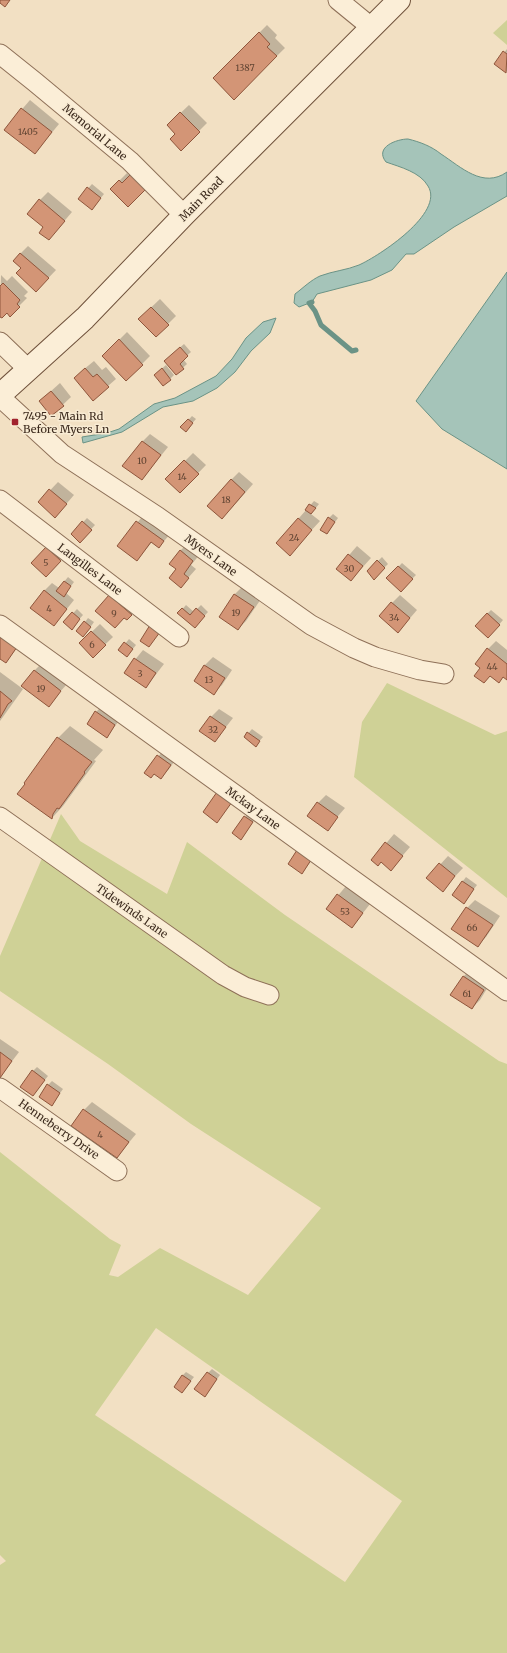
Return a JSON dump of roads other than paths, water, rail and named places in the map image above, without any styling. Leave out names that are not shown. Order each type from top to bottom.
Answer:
[{"type":"main road","name":"Main Road","points":[[0,396],[85,318],[184,215],[399,0]]},
{"type":"street","points":[[338,0],[371,27]]},
{"type":"street","name":"Memorial Lane","points":[[0,54],[130,161],[184,215]]},
{"type":"street","points":[[0,342],[28,370]]},
{"type":"street","name":"Myers Lane","points":[[0,396],[62,454],[158,517],[311,625],[354,648],[375,657],[420,670],[444,674]]},
{"type":"street","name":"Langilles Lane","points":[[0,500],[179,638]]},
{"type":"street","name":"Mckay Lane","points":[[0,625],[507,991]]},
{"type":"street","name":"Tidewinds Lane","points":[[0,817],[222,975],[245,987],[269,995]]},
{"type":"street","name":"Henneberry Drive","points":[[0,1088],[118,1171]]},
{"type":"water","points":[[408,139],[421,143],[437,151],[464,170],[481,177],[498,177],[507,172],[507,196],[454,227],[414,254],[406,254],[392,270],[371,280],[317,294],[312,302],[299,307],[294,303],[295,294],[307,284],[320,276],[359,265],[381,253],[407,232],[419,220],[427,208],[431,197],[428,186],[424,181],[420,177],[403,168],[386,162],[383,157],[383,152],[388,145],[398,140]]},
{"type":"water","points":[[507,272],[507,469],[442,429],[416,401]]},
{"type":"water","points":[[276,318],[270,333],[251,351],[235,372],[217,388],[193,401],[163,407],[122,432],[83,443],[82,437],[107,433],[119,429],[154,404],[175,398],[216,376],[232,359],[246,338],[263,322]]},
{"type":"waterway","points":[[312,302],[309,303],[315,311],[321,325],[352,351],[356,350]]},
{"type":"place","name":"7495 - Main Rd Before Myers Ln","points":[[15,422]]}]
